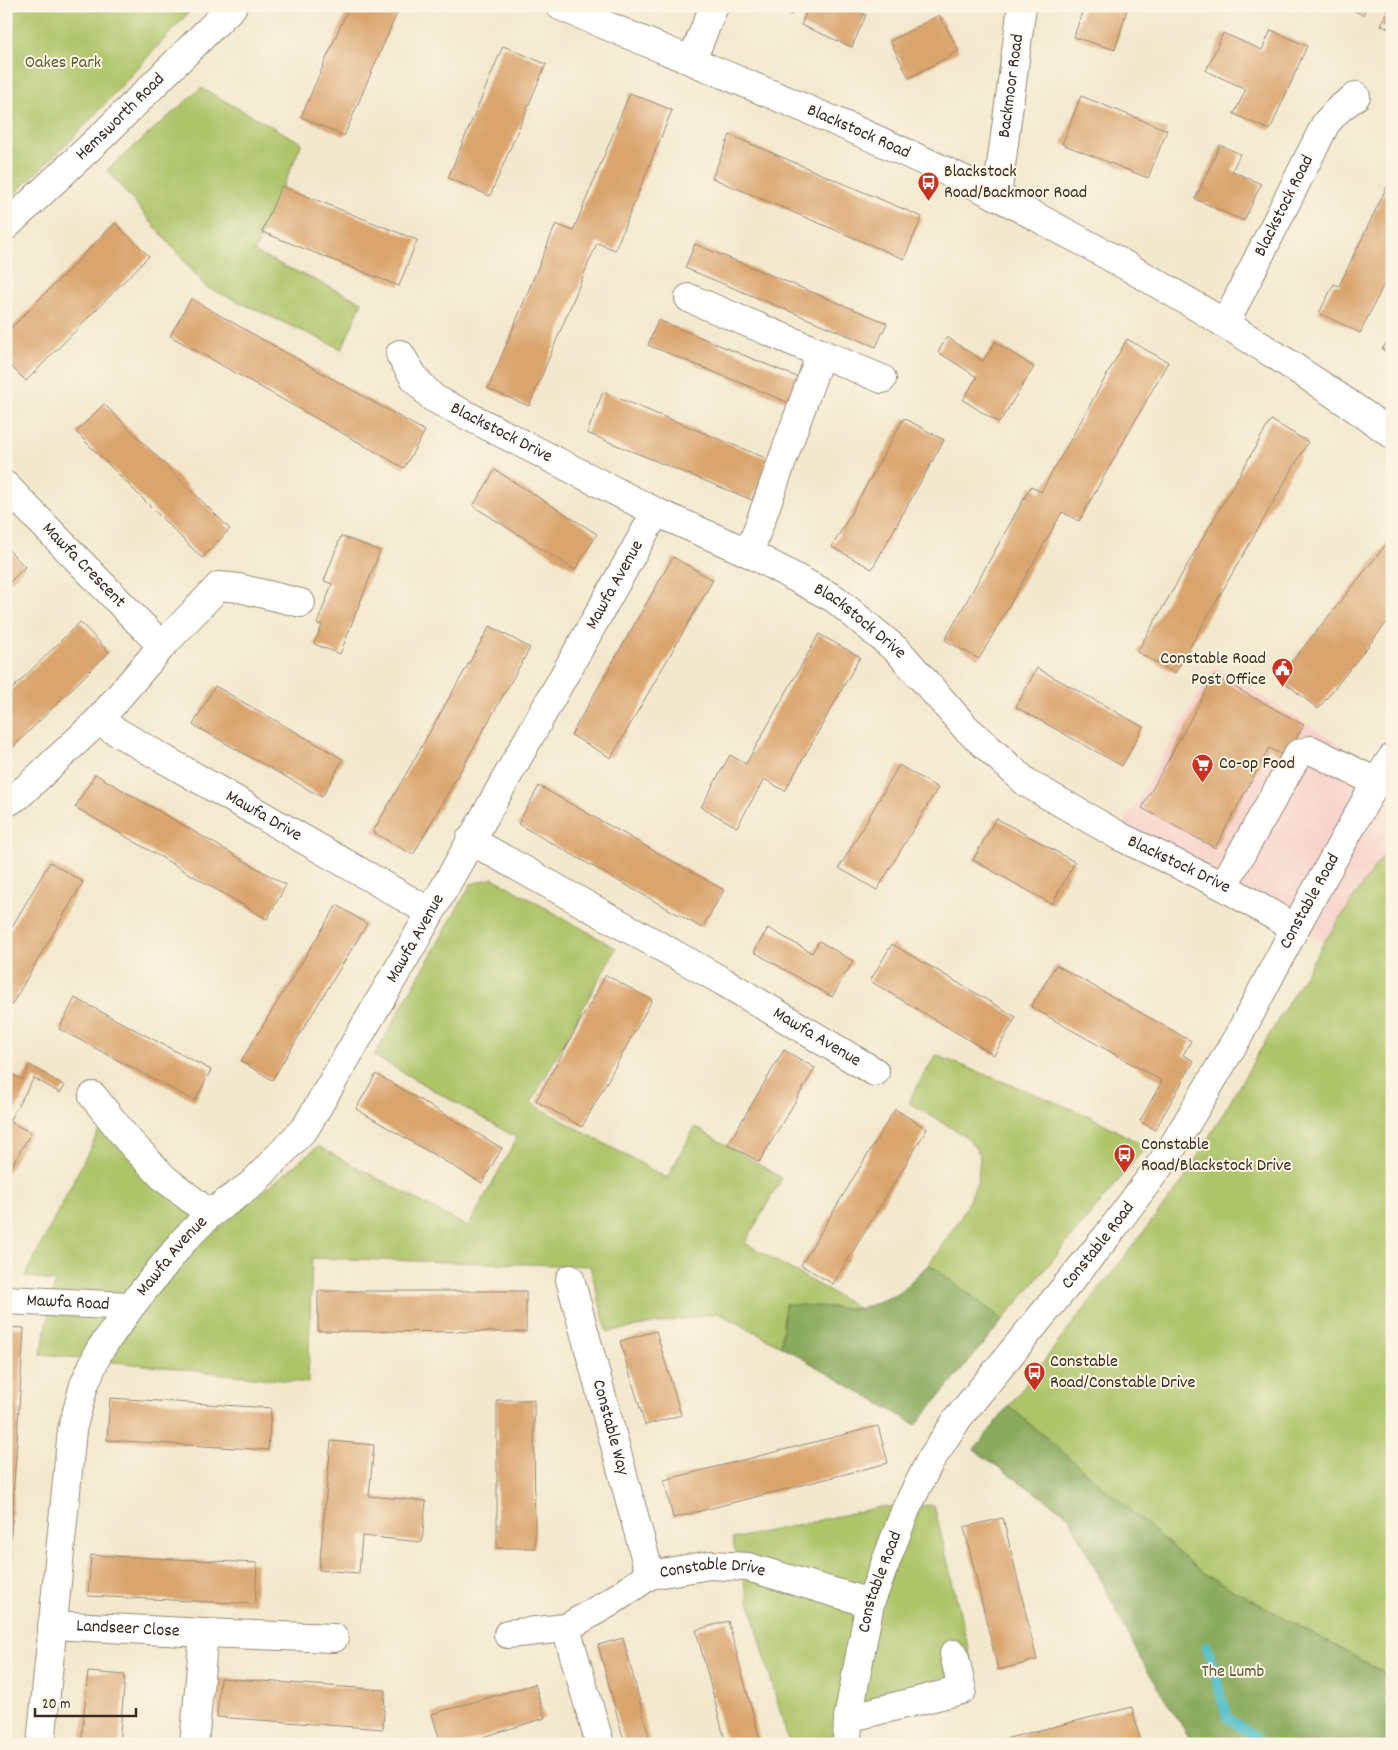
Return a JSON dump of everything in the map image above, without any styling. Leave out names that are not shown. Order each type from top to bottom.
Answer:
[{"type":"street","name":"Hemsworth Road","points":[[6,226],[105,133],[232,6]]},
{"type":"street","name":"Blackstock Road","points":[[560,6],[841,124],[997,196],[1127,266],[1225,324],[1392,434]]},
{"type":"street","points":[[692,60],[714,6]]},
{"type":"street","name":"Backmoor Road","points":[[997,196],[1022,6]]},
{"type":"street","name":"Blackstock Road","points":[[1225,324],[1326,124],[1339,109],[1356,96]]},
{"type":"street","points":[[690,298],[882,378]]},
{"type":"street","points":[[749,553],[821,353]]},
{"type":"street","name":"Blackstock Drive","points":[[400,354],[415,379],[433,398],[656,512],[749,553],[835,599],[899,652],[966,728],[1027,783],[1121,837],[1223,886],[1295,928]]},
{"type":"street","name":"Mawfa Crescent","points":[[6,486],[162,646]]},
{"type":"street","name":"Mawfa Avenue","points":[[41,1744],[72,1430],[84,1385],[99,1351],[131,1306],[184,1240],[210,1214],[252,1184],[306,1127],[656,512]]},
{"type":"street","points":[[6,803],[18,796],[98,722],[162,646],[219,586],[239,588],[301,603]]},
{"type":"street","name":"Mawfa Drive","points":[[98,722],[430,912]]},
{"type":"street","points":[[1223,886],[1298,754],[1311,750],[1376,782]]},
{"type":"street","name":"Constable Road","points":[[847,1731],[870,1603],[906,1509],[930,1461],[958,1418],[1107,1236],[1169,1152],[1240,1033],[1295,928],[1376,782],[1392,758]]},
{"type":"street","name":"Mawfa Avenue","points":[[470,840],[724,982],[875,1072]]},
{"type":"street","points":[[93,1096],[128,1140],[164,1178],[210,1214]]},
{"type":"street","name":"Constable Way","points":[[570,1279],[650,1575]]},
{"type":"street","name":"Mawfa Road","points":[[6,1300],[131,1306]]},
{"type":"street","name":"Constable Drive","points":[[508,1634],[566,1628],[609,1603],[650,1575],[710,1565],[748,1567],[870,1603]]},
{"type":"street","name":"Landseer Close","points":[[52,1624],[334,1638]]},
{"type":"street","points":[[566,1628],[600,1744]]},
{"type":"street","name":"Landseer Close","points":[[194,1744],[204,1633]]},
{"type":"street","points":[[847,1731],[962,1690],[954,1654]]},
{"type":"shaded area","points":[[1215,667],[1392,777],[1392,842],[1324,942],[1121,829]]},
{"type":"green space","name":"Oakes Park","points":[[6,6],[195,6],[77,134],[6,202]]},
{"type":"green space","points":[[201,88],[302,143],[254,252],[362,302],[342,349],[206,287],[107,170]]},
{"type":"green space","points":[[1392,842],[1392,1677],[1203,1573],[1009,1406],[1183,1181],[1324,942]]},
{"type":"green space","points":[[493,878],[616,948],[531,1103],[667,1178],[695,1127],[782,1178],[745,1243],[860,1309],[785,1304],[781,1346],[718,1313],[607,1332],[590,1266],[312,1258],[308,1383],[41,1354],[55,1282],[25,1276],[99,1131],[217,1230],[318,1146],[468,1227],[517,1138],[374,1056],[471,884]]},
{"type":"green space","points":[[936,1055],[1090,1116],[1146,1147],[1003,1320],[929,1264],[961,1217],[978,1181],[980,1155],[968,1138],[908,1102]]},
{"type":"green space","points":[[929,1264],[1003,1320],[916,1425],[781,1346],[785,1304],[860,1309],[898,1294]]},
{"type":"green space","name":"The Lumb","points":[[1009,1406],[1203,1573],[1392,1677],[1392,1744],[1196,1744],[1187,1734],[1140,1658],[1069,1516],[974,1450]]},
{"type":"green space","points":[[934,1505],[976,1680],[808,1744],[789,1744],[732,1539],[880,1507]]},
{"type":"building","points":[[349,6],[400,6],[344,136],[301,117]]},
{"type":"building","points":[[771,6],[795,6],[791,15]]},
{"type":"building","points":[[809,6],[846,6],[866,15],[852,47],[801,25]]},
{"type":"building","points":[[1084,6],[1128,6],[1115,50],[1074,37]]},
{"type":"building","points":[[1344,6],[1367,6],[1363,15]]},
{"type":"building","points":[[1390,6],[1392,6],[1392,30],[1381,25]]},
{"type":"building","points":[[939,15],[959,51],[909,78],[890,41]]},
{"type":"building","points":[[1271,30],[1307,46],[1270,130],[1234,114],[1246,89],[1206,71],[1223,33],[1262,50]]},
{"type":"building","points":[[503,46],[546,64],[490,196],[448,178]]},
{"type":"building","points":[[630,93],[672,110],[615,250],[597,243],[529,406],[488,389],[556,224],[573,231]]},
{"type":"building","points":[[1081,96],[1167,130],[1148,178],[1062,144]]},
{"type":"building","points":[[730,135],[922,217],[904,259],[712,178]]},
{"type":"building","points":[[1220,145],[1240,154],[1232,171],[1261,184],[1244,221],[1195,199]]},
{"type":"building","points":[[1392,176],[1392,268],[1360,333],[1319,313],[1334,284],[1339,286]]},
{"type":"building","points":[[281,186],[417,240],[399,286],[262,232]]},
{"type":"building","points":[[115,223],[149,256],[26,381],[6,361],[6,333]]},
{"type":"building","points":[[695,244],[887,323],[876,347],[685,268]]},
{"type":"building","points":[[191,299],[425,431],[404,468],[170,336]]},
{"type":"building","points":[[658,320],[802,379],[792,404],[648,345]]},
{"type":"building","points":[[1392,335],[1392,356],[1382,349]]},
{"type":"building","points":[[947,337],[983,361],[995,342],[1034,367],[999,423],[963,400],[977,377],[938,352]]},
{"type":"building","points":[[1127,339],[1168,362],[1079,521],[1062,512],[979,659],[945,640],[1031,486],[1041,492]]},
{"type":"building","points":[[603,392],[768,459],[752,500],[587,433]]},
{"type":"building","points":[[104,404],[230,529],[202,558],[76,432]]},
{"type":"building","points":[[904,418],[944,440],[872,569],[832,547]]},
{"type":"building","points":[[1271,420],[1308,442],[1175,673],[1137,652]]},
{"type":"building","points":[[495,470],[597,534],[575,570],[473,506]]},
{"type":"building","points":[[341,536],[380,551],[340,654],[314,644],[322,625],[317,624],[332,584],[324,581]]},
{"type":"building","points":[[1392,537],[1392,616],[1318,709],[1279,678]]},
{"type":"building","points":[[6,547],[25,567],[6,586]]},
{"type":"building","points":[[673,557],[713,580],[611,758],[571,735]]},
{"type":"building","points":[[80,622],[109,652],[6,754],[6,695]]},
{"type":"building","points":[[490,626],[530,648],[413,855],[373,832]]},
{"type":"building","points":[[819,634],[860,657],[785,791],[764,779],[737,827],[701,807],[730,755],[746,764]]},
{"type":"building","points":[[1037,668],[1143,727],[1122,766],[1016,707]]},
{"type":"building","name":"Co-op Food","points":[[1214,676],[1304,725],[1286,757],[1269,748],[1215,848],[1142,808]]},
{"type":"building","points":[[215,686],[343,759],[322,797],[193,725]]},
{"type":"building","points":[[899,765],[938,788],[877,890],[839,868]]},
{"type":"building","points":[[95,774],[286,885],[267,919],[75,807]]},
{"type":"building","points":[[539,786],[724,890],[702,928],[518,824]]},
{"type":"building","points":[[996,818],[1075,862],[1052,904],[973,860]]},
{"type":"building","points":[[50,862],[83,882],[11,1006],[6,1003],[6,937]]},
{"type":"building","points":[[337,905],[367,924],[272,1080],[241,1061]]},
{"type":"building","points":[[768,928],[812,953],[819,941],[853,961],[832,997],[754,952]]},
{"type":"building","points":[[892,944],[1016,1017],[994,1055],[870,981]]},
{"type":"building","points":[[1056,965],[1191,1041],[1183,1055],[1194,1061],[1155,1130],[1140,1121],[1162,1081],[1031,1007]]},
{"type":"building","points":[[606,975],[652,1000],[582,1127],[536,1101]]},
{"type":"building","points":[[75,998],[211,1070],[195,1101],[59,1029]]},
{"type":"building","points":[[784,1050],[815,1068],[759,1162],[728,1144]]},
{"type":"building","points":[[30,1065],[65,1086],[60,1093],[34,1078],[9,1121],[31,1133],[6,1175],[6,1075],[8,1072],[22,1080]]},
{"type":"building","points":[[376,1074],[502,1148],[482,1183],[356,1109]]},
{"type":"building","points":[[895,1109],[927,1129],[833,1284],[801,1265]]},
{"type":"building","points":[[318,1291],[526,1291],[526,1332],[318,1331]]},
{"type":"building","points":[[6,1327],[24,1328],[8,1581],[6,1581]]},
{"type":"building","points":[[656,1331],[681,1415],[645,1425],[620,1341]]},
{"type":"building","points":[[110,1398],[271,1408],[268,1450],[107,1440]]},
{"type":"building","points":[[497,1400],[534,1400],[535,1548],[497,1548]]},
{"type":"building","points":[[878,1426],[888,1463],[673,1518],[664,1480]]},
{"type":"building","points":[[331,1441],[374,1445],[369,1496],[426,1501],[422,1542],[362,1536],[359,1573],[319,1570]]},
{"type":"building","points":[[1003,1518],[1037,1660],[998,1670],[964,1527]]},
{"type":"building","points":[[91,1555],[257,1563],[255,1604],[88,1596]]},
{"type":"building","points":[[728,1621],[761,1744],[726,1744],[696,1630]]},
{"type":"building","points":[[623,1638],[651,1744],[625,1744],[598,1645]]},
{"type":"building","points":[[88,1672],[125,1675],[119,1744],[81,1744]]},
{"type":"building","points":[[220,1678],[385,1690],[383,1729],[217,1717]]},
{"type":"building","points":[[535,1684],[545,1718],[460,1744],[441,1744],[432,1714]]},
{"type":"building","points":[[1132,1707],[1141,1744],[989,1744],[989,1743]]},
{"type":"waterway","points":[[1207,1647],[1227,1717],[1264,1744]]},
{"type":"place","name":"Blackstock Road/Backmoor Road","points":[[928,201]]},
{"type":"place","name":"Constable Road Post Office","points":[[1282,688]]},
{"type":"place","name":"Co-op Food","points":[[1203,783]]},
{"type":"place","name":"Constable Road/Blackstock Drive","points":[[1125,1174]]},
{"type":"place","name":"Constable Road/Constable Drive","points":[[1034,1391]]}]
